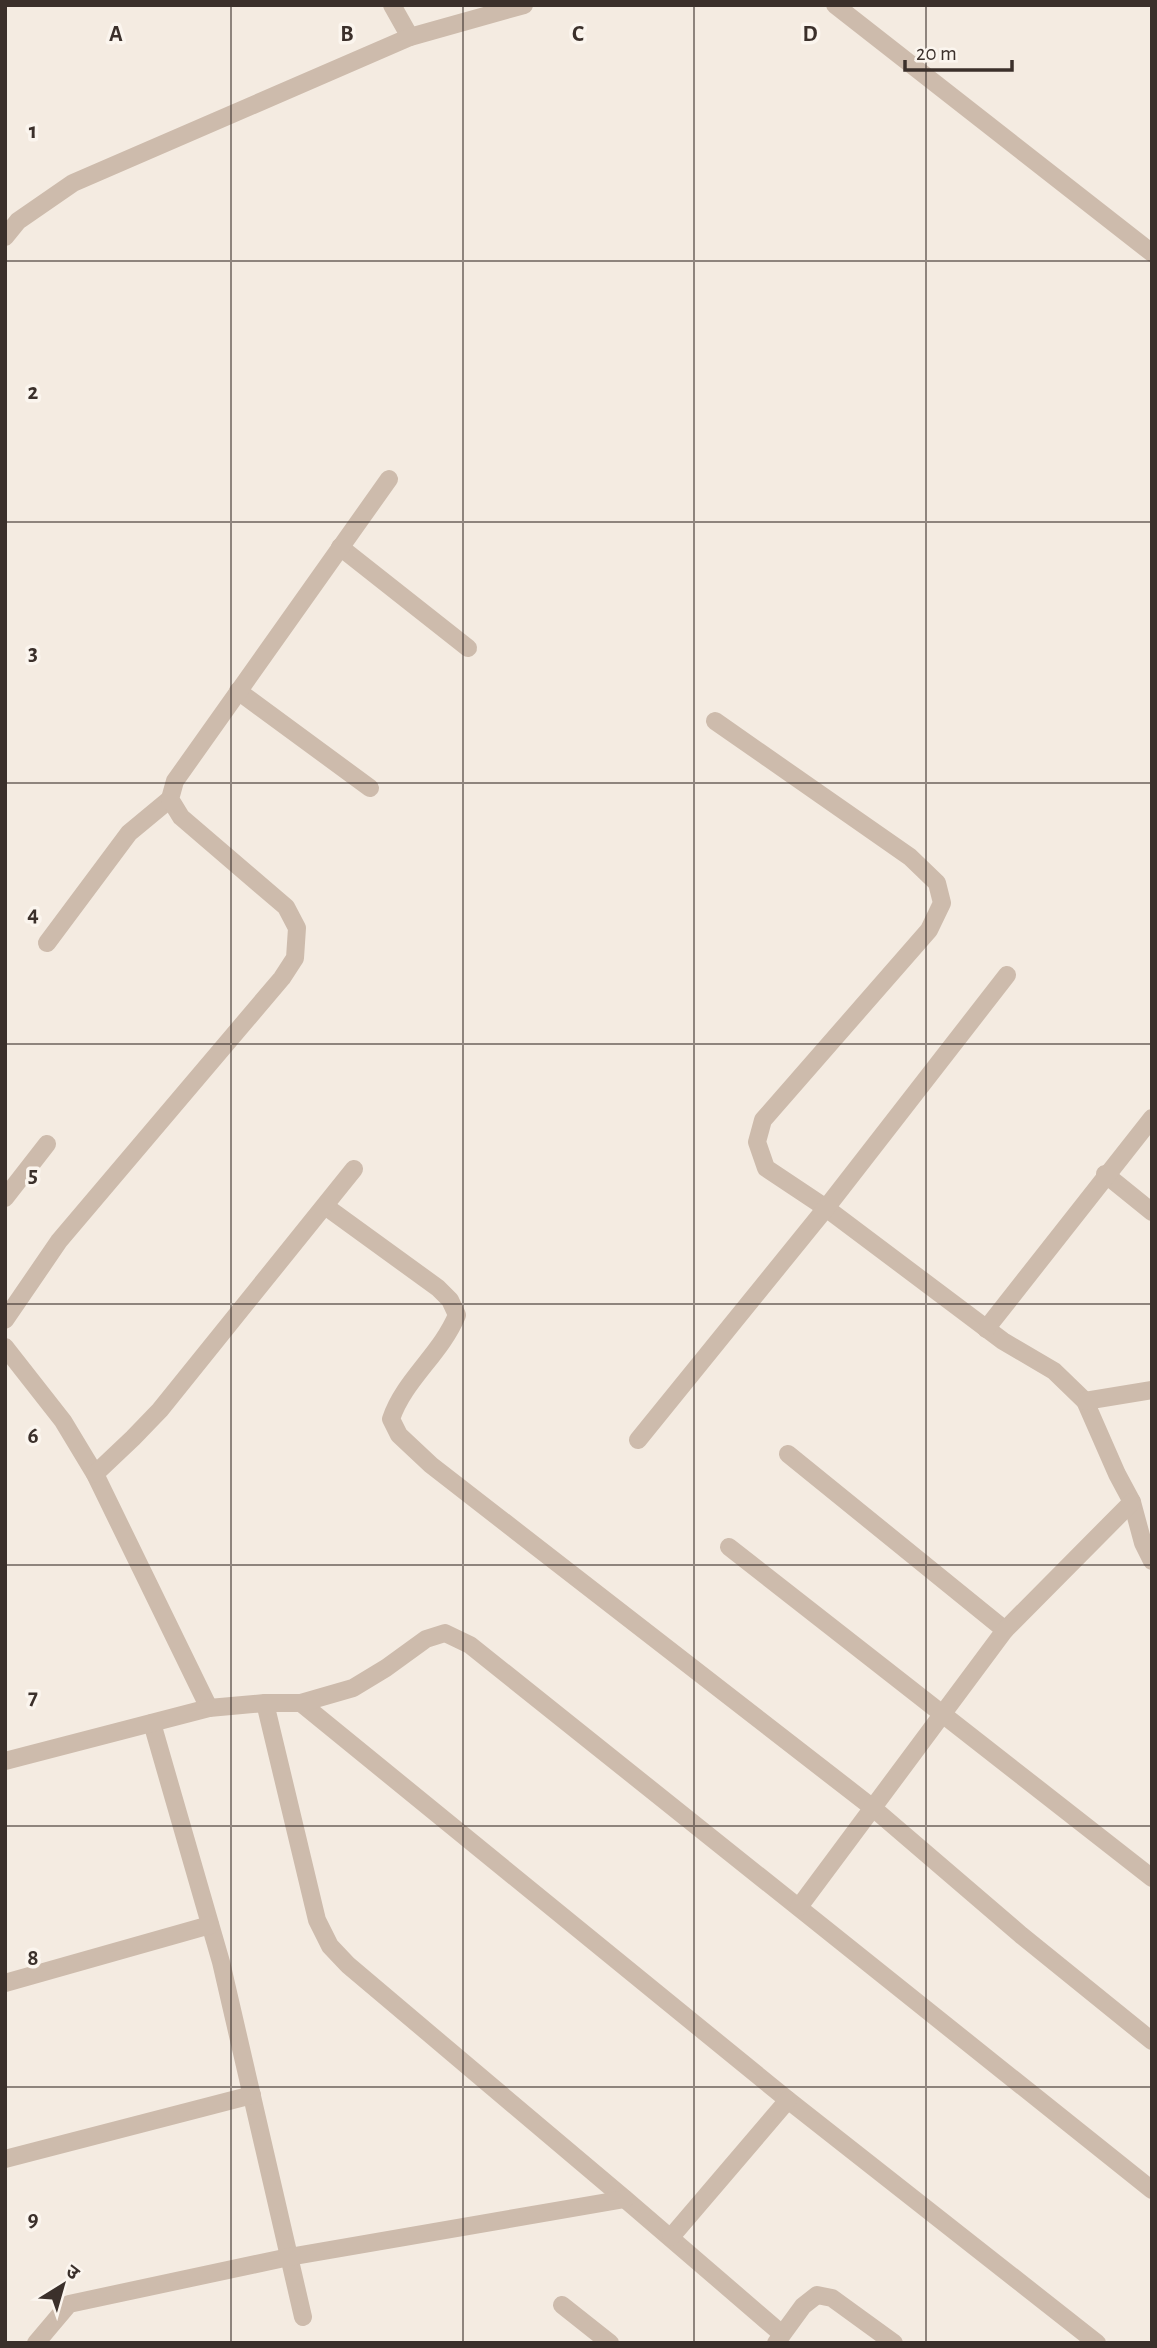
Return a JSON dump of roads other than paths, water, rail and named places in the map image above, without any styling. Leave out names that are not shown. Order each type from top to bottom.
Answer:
[{"type":"street","points":[[393,5],[411,37]]},
{"type":"street","points":[[5,237],[18,221],[73,183],[411,37],[524,5]]},
{"type":"street","points":[[835,5],[1152,253]]},
{"type":"street","points":[[47,943],[129,833],[170,799],[175,781],[389,479]]},
{"type":"street","points":[[340,547],[468,648]]},
{"type":"street","points":[[238,691],[370,788]]},
{"type":"street","points":[[715,721],[910,857],[937,883],[942,903],[929,930],[763,1120],[757,1142],[766,1168],[826,1208],[986,1329],[1054,1371],[1085,1401],[1132,1502],[1143,1543],[1152,1561]]},
{"type":"street","points":[[5,1320],[59,1241],[282,978],[295,958],[297,928],[286,908],[181,817],[170,799]]},
{"type":"street","points":[[638,1440],[826,1208],[1007,975]]},
{"type":"street","points":[[986,1329],[1105,1174],[1152,1118]]},
{"type":"street","points":[[5,1198],[47,1144]]},
{"type":"street","points":[[95,1474],[160,1410],[354,1169]]},
{"type":"street","points":[[1105,1174],[1152,1212]]},
{"type":"street","points":[[325,1206],[438,1288],[450,1300],[457,1315],[450,1332],[397,1402],[391,1419],[399,1435],[431,1465],[873,1808],[1021,1935],[1152,2041]]},
{"type":"street","points":[[5,1348],[63,1421],[95,1474],[209,1708]]},
{"type":"street","points":[[1085,1401],[1152,1390]]},
{"type":"street","points":[[788,1454],[1005,1630]]},
{"type":"street","points":[[799,1907],[1005,1630],[1132,1502]]},
{"type":"street","points":[[729,1547],[1152,1878]]},
{"type":"street","points":[[5,1761],[209,1708],[301,1703],[353,1688],[426,1639],[445,1633],[470,1645],[1152,2190]]},
{"type":"street","points":[[265,1703],[317,1920],[330,1946],[348,1965],[671,2237],[779,2339],[803,2306],[817,2295],[832,2298],[894,2343]]},
{"type":"street","points":[[301,1703],[788,2100],[1097,2343]]},
{"type":"street","points":[[152,1723],[210,1925],[303,2318]]},
{"type":"street","points":[[5,1983],[210,1925]]},
{"type":"street","points":[[5,2159],[251,2095]]},
{"type":"street","points":[[671,2237],[788,2100]]},
{"type":"street","points":[[36,2343],[69,2304],[289,2257],[625,2199]]},
{"type":"street","points":[[562,2305],[610,2343]]}]
